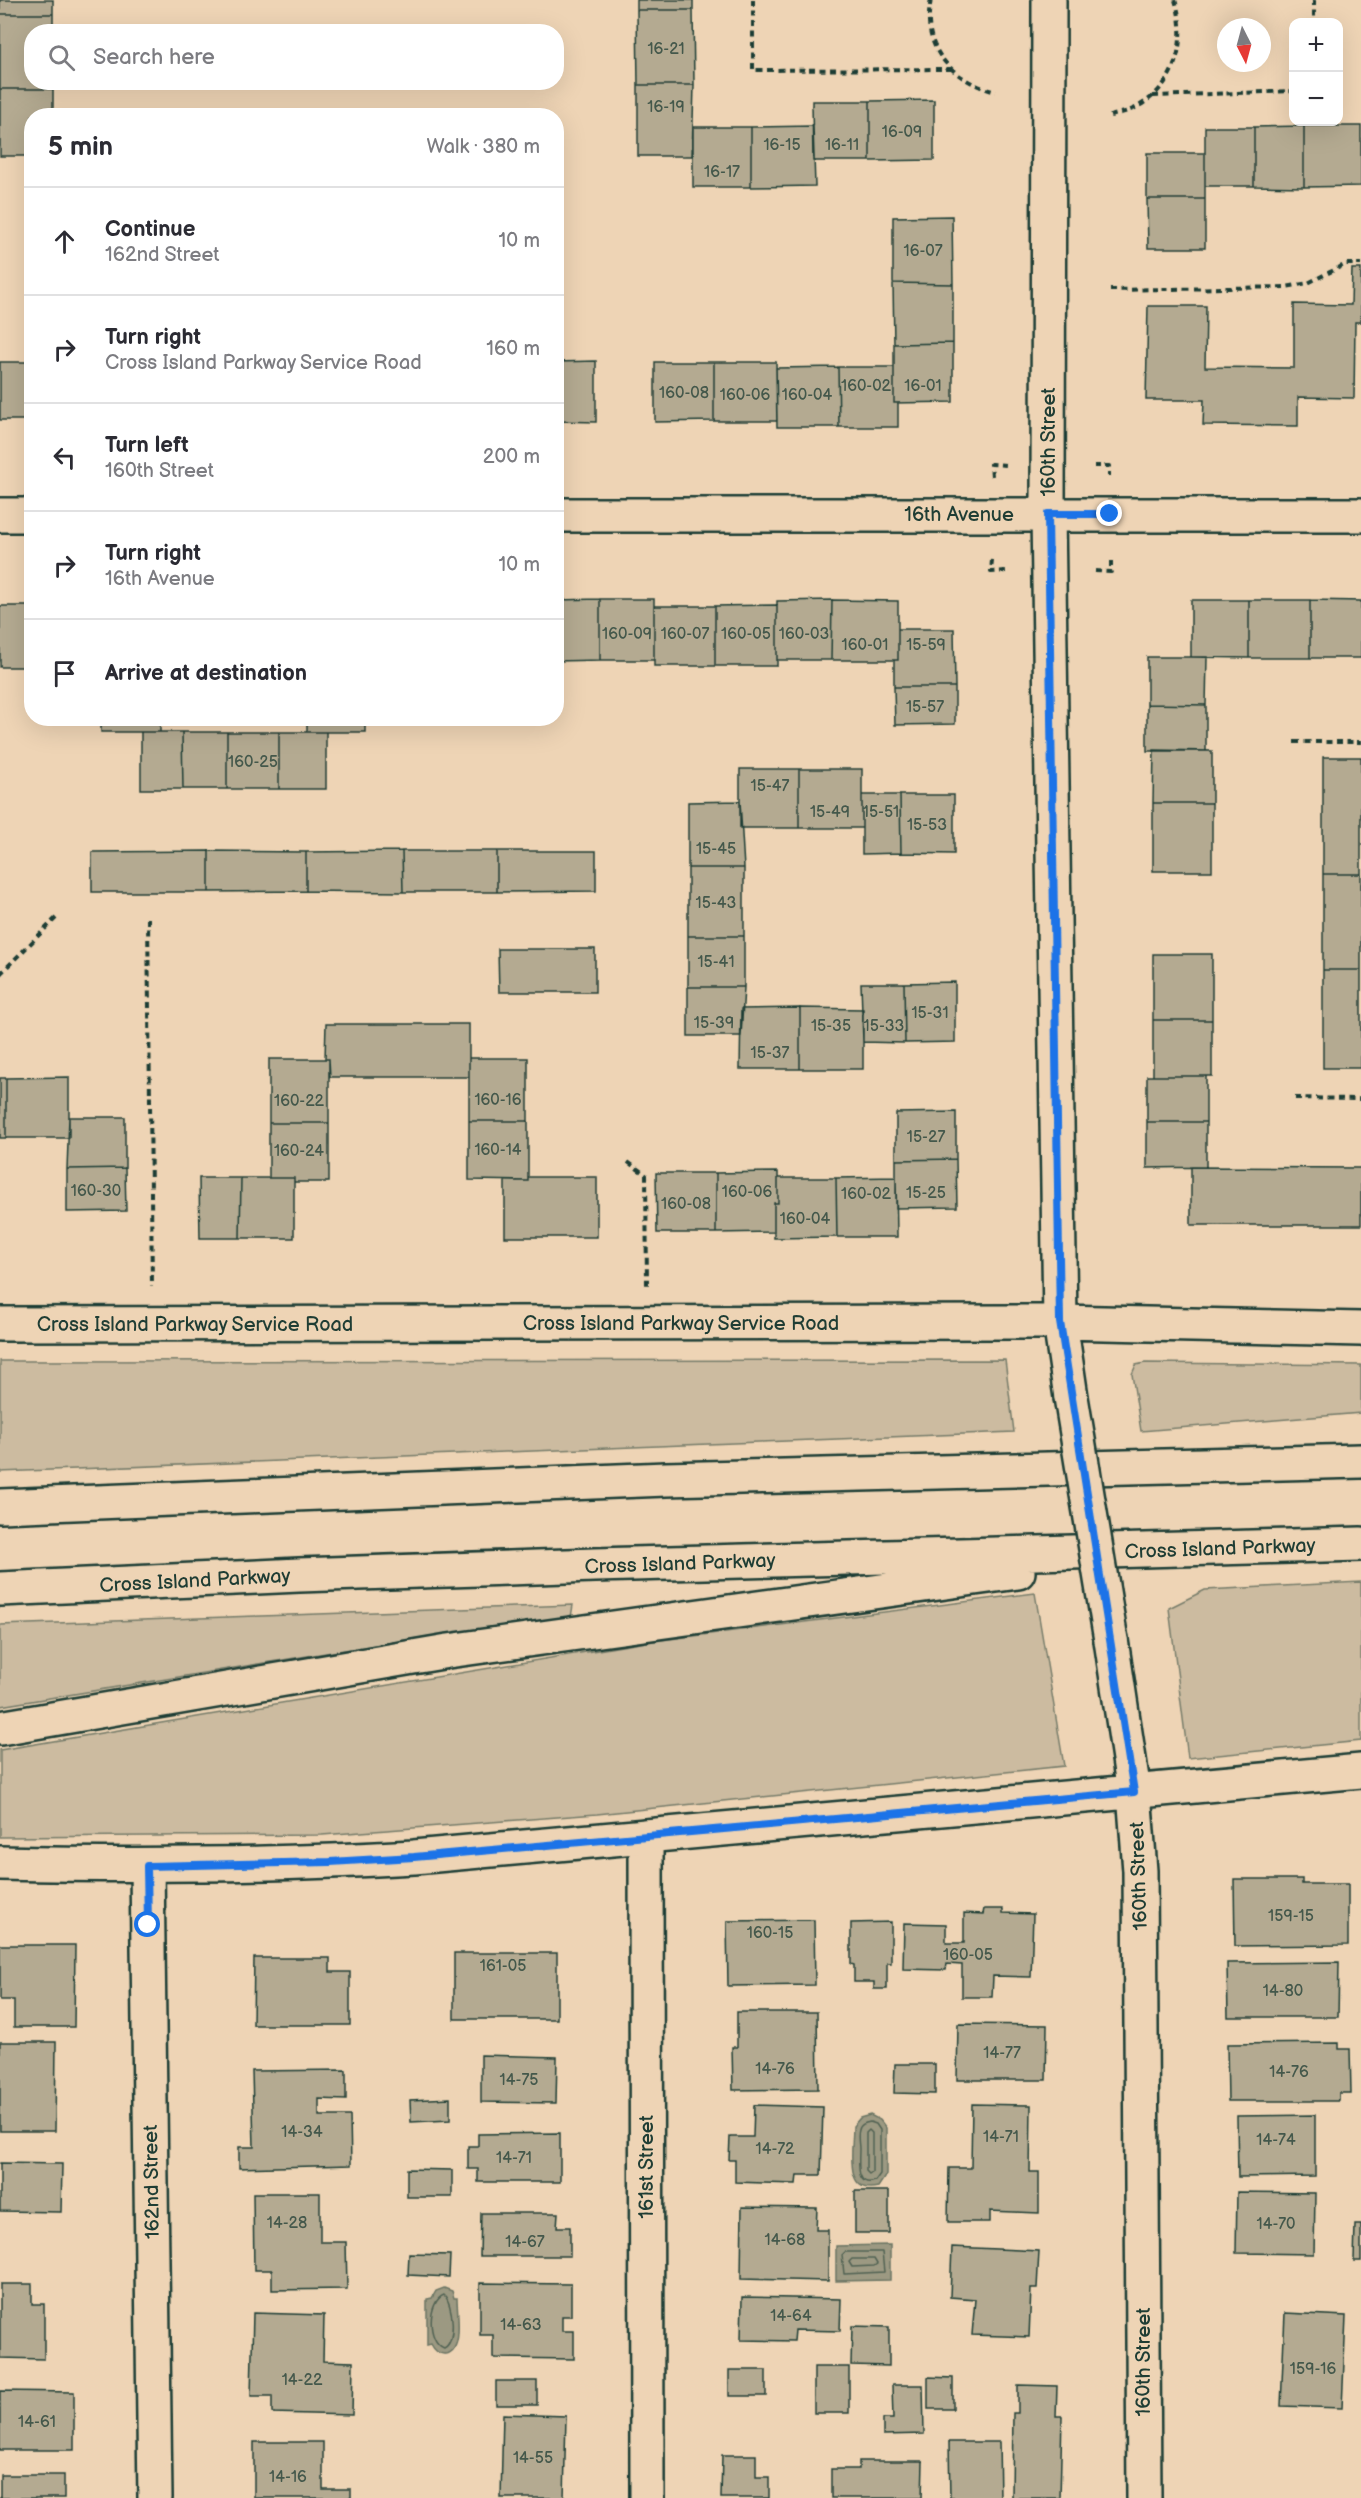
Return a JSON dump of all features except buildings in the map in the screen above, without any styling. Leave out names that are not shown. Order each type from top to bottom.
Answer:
[{"type":"main road","name":"160th Street","points":[[1049,0],[1048,514],[1060,1322],[1134,1792],[1140,1871],[1144,2498]]},
{"type":"main road","name":"16th Avenue","points":[[564,514],[1361,515]]},
{"type":"main road","points":[[0,515],[24,515]]},
{"type":"main road","name":"Cross Island Parkway Service Road","points":[[0,1324],[1060,1322],[1361,1329]]},
{"type":"main road","points":[[0,1506],[666,1479],[1361,1461]]},
{"type":"main road","name":"Cross Island Parkway","points":[[0,1589],[299,1575],[1361,1544]]},
{"type":"main road","points":[[0,1728],[508,1642],[1187,1549]]},
{"type":"main road","points":[[0,1863],[147,1866],[330,1862],[646,1836],[1361,1771]]},
{"type":"main road","name":"161st Street","points":[[646,1836],[647,2498]]},
{"type":"main road","name":"162nd Street","points":[[147,1866],[155,2498]]},
{"type":"path","points":[[753,0],[753,70],[952,69]]},
{"type":"path","points":[[931,0],[929,22],[934,42],[943,61],[975,87],[996,92]]},
{"type":"path","points":[[1110,116],[1132,109],[1152,96],[1168,79],[1178,58],[1181,35],[1180,14],[1175,0]]},
{"type":"path","points":[[1314,0],[1314,18]]},
{"type":"path","points":[[1152,96],[1289,91]]},
{"type":"path","points":[[1110,290],[1286,288],[1308,283],[1346,264],[1361,264]]},
{"type":"path","points":[[992,476],[991,464],[1007,465]]},
{"type":"path","points":[[1094,466],[1109,466],[1109,477]]},
{"type":"path","points":[[992,560],[991,572],[1007,571]]},
{"type":"path","points":[[1095,571],[1111,572],[1111,561]]},
{"type":"path","points":[[1294,742],[1361,742]]},
{"type":"path","points":[[0,974],[56,918]]},
{"type":"path","points":[[148,918],[152,1287]]},
{"type":"path","points":[[1294,1098],[1361,1099]]},
{"type":"path","points":[[628,1162],[646,1175],[646,1286]]},
{"type":"shaded area","points":[[1005,1360],[1014,1432],[0,1472],[0,1361]]},
{"type":"shaded area","points":[[1145,1363],[1361,1365],[1361,1413],[1141,1431],[1132,1374],[1136,1365]]},
{"type":"shaded area","points":[[1361,1582],[1361,1741],[1188,1758],[1169,1608],[1205,1590]]},
{"type":"shaded area","points":[[1035,1593],[1064,1766],[597,1814],[322,1835],[0,1837],[0,1750],[646,1642]]},
{"type":"shaded area","points":[[573,1605],[571,1617],[431,1636],[0,1706],[0,1625]]},
{"type":"water","points":[[870,2115],[880,2120],[886,2128],[886,2175],[878,2187],[867,2188],[859,2184],[855,2177],[852,2168],[852,2146],[853,2126],[860,2118]]},
{"type":"water","points":[[890,2245],[890,2280],[836,2281],[836,2246]]},
{"type":"water","points":[[444,2288],[452,2291],[454,2298],[457,2298],[458,2330],[452,2351],[441,2354],[431,2344],[427,2345],[427,2299],[432,2298],[436,2291]]},
{"type":"route","points":[[148,1925],[147,1866],[330,1862],[414,1857],[1134,1792],[1060,1322],[1048,514],[1110,514]]}]
